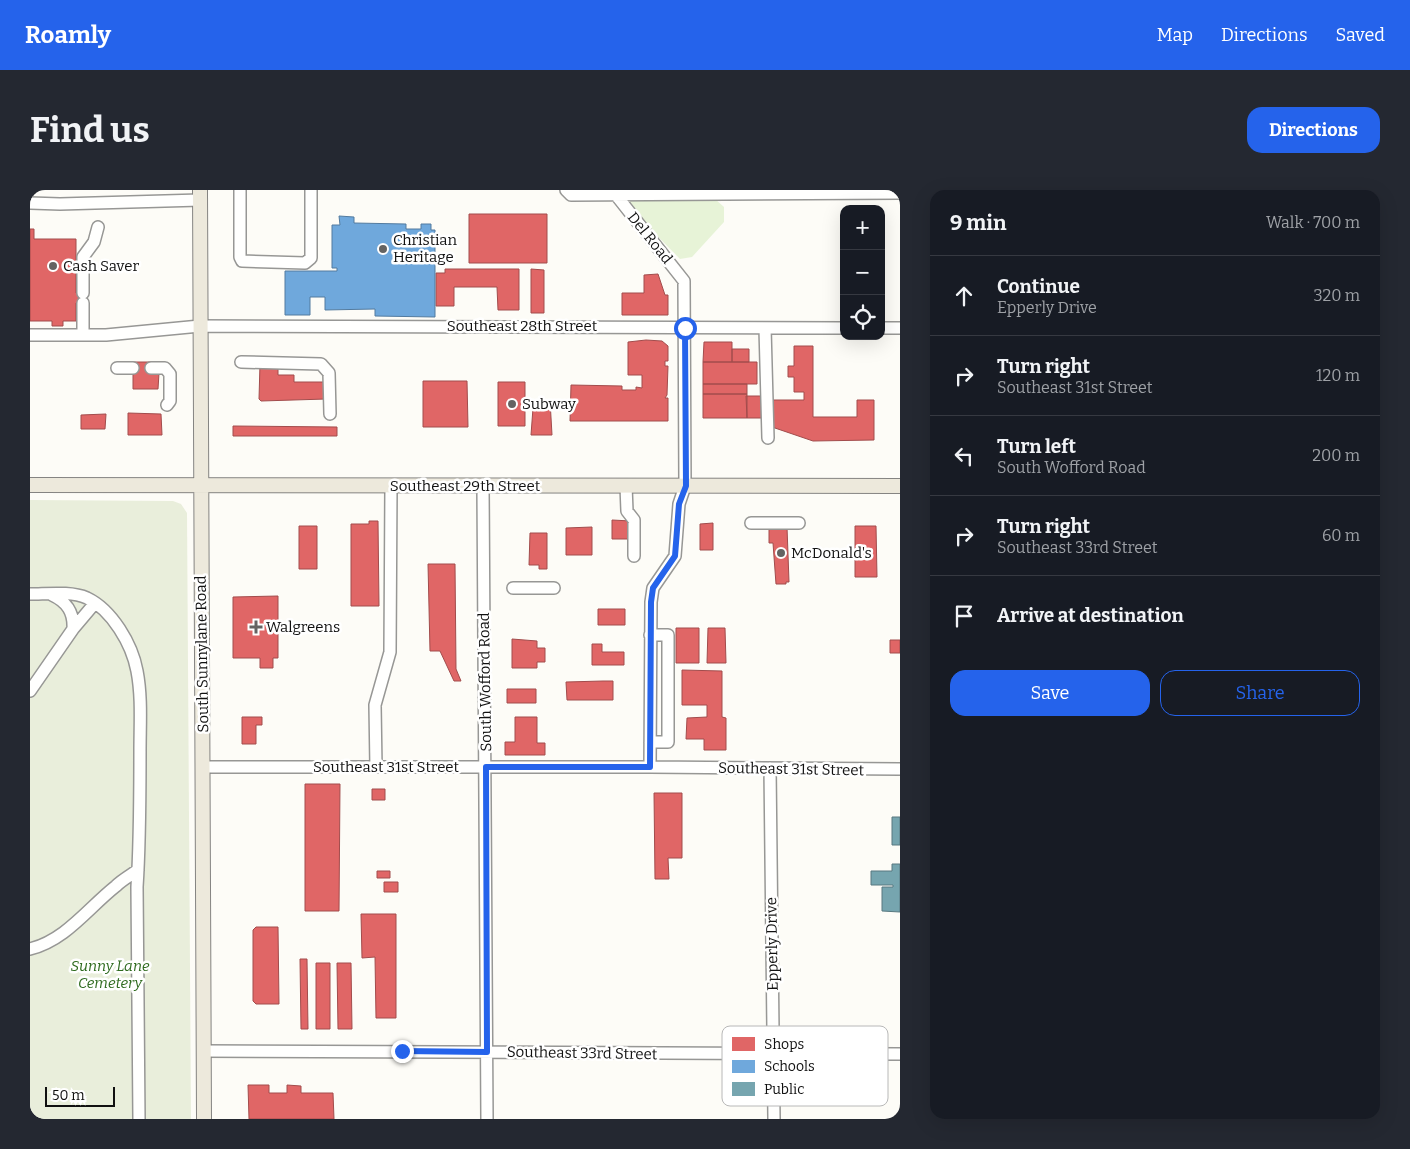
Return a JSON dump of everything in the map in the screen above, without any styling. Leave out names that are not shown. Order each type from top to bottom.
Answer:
[{"type":"main road","name":"South Sunnylane Road","points":[[200,195],[204,1119]]},
{"type":"main road","name":"Southeast 29th Street","points":[[30,486],[900,486]]},
{"type":"street","points":[[240,190],[240,257],[242,261],[306,263],[311,258],[311,190]]},
{"type":"street","points":[[568,192],[616,195],[756,191],[900,193]]},
{"type":"street","points":[[30,203],[60,204],[200,195]]},
{"type":"street","name":"Del Road","points":[[616,195],[684,281],[685,328]]},
{"type":"street","points":[[83,335],[83,257],[94,242],[98,227]]},
{"type":"street","name":"Southeast 28th Street","points":[[30,335],[154,332],[200,326],[840,328]]},
{"type":"street","points":[[650,767],[650,635],[653,588],[675,556],[679,504],[686,486],[685,328]]},
{"type":"street","points":[[765,328],[768,438]]},
{"type":"street","points":[[885,328],[900,328]]},
{"type":"street","points":[[241,362],[321,364],[329,373],[330,414]]},
{"type":"street","points":[[117,368],[134,368]]},
{"type":"street","points":[[151,368],[165,368],[170,374],[170,401],[167,405]]},
{"type":"street","points":[[376,767],[375,705],[390,652],[391,486]]},
{"type":"street","name":"South Wofford Road","points":[[483,486],[487,1119]]},
{"type":"street","points":[[626,486],[628,511],[634,520],[634,556]]},
{"type":"street","points":[[751,523],[799,523]]},
{"type":"street","points":[[513,588],[554,588]]},
{"type":"street","points":[[30,594],[85,598],[95,603],[108,616],[126,642],[138,679],[139,1119]]},
{"type":"street","points":[[50,594],[63,600],[70,609],[73,629]]},
{"type":"street","points":[[30,690],[73,629],[95,603]]},
{"type":"street","points":[[650,635],[668,635],[668,742],[650,742]]},
{"type":"street","points":[[650,665],[668,665]]},
{"type":"street","points":[[650,708],[668,708]]},
{"type":"street","name":"Southeast 31st Street","points":[[203,767],[650,767],[900,770]]},
{"type":"street","name":"Epperly Drive","points":[[770,768],[774,1026]]},
{"type":"street","points":[[30,949],[46,945],[75,923],[116,885],[138,870]]},
{"type":"street","name":"Southeast 33rd Street","points":[[204,1051],[722,1054]]},
{"type":"street","name":"Epperly Drive","points":[[774,1106],[774,1119]]},
{"type":"green space","points":[[630,199],[715,199],[724,207],[724,222],[692,257],[680,259],[630,208]]},
{"type":"green space","name":"Sunny Lane Cemetery","points":[[30,500],[173,501],[181,504],[187,513],[191,1119],[30,1119]]},
{"type":"building: Shops","points":[[469,214],[547,214],[547,263],[469,263]]},
{"type":"building: Shops","name":"Cash Saver","points":[[30,229],[34,229],[34,239],[76,239],[76,293],[84,293],[84,303],[76,303],[76,321],[63,321],[63,326],[52,326],[52,321],[30,321]]},
{"type":"building: Shops","points":[[445,269],[519,269],[519,310],[498,310],[497,287],[454,287],[454,306],[436,306],[436,273],[445,273]]},
{"type":"building: Shops","points":[[531,269],[544,270],[544,313],[531,313]]},
{"type":"building: Shops","points":[[658,274],[665,295],[668,295],[668,315],[622,315],[622,293],[644,293],[644,275]]},
{"type":"building: Shops","points":[[662,341],[668,346],[668,361],[665,361],[665,366],[668,366],[667,395],[665,398],[668,398],[668,421],[570,421],[571,385],[622,386],[622,390],[636,390],[636,387],[642,388],[642,375],[628,375],[628,342]]},
{"type":"building: Shops","points":[[704,342],[732,342],[732,362],[703,362]]},
{"type":"building: Shops","points":[[794,346],[813,346],[813,417],[857,417],[857,400],[874,400],[874,440],[813,441],[772,427],[773,400],[804,400],[804,392],[794,392],[794,377],[788,377],[788,366],[794,366]]},
{"type":"building: Shops","points":[[732,349],[749,349],[749,362],[732,362]]},
{"type":"building: Shops","points":[[133,362],[151,362],[151,373],[159,373],[158,389],[133,389]]},
{"type":"building: Shops","points":[[703,362],[757,362],[757,384],[703,384]]},
{"type":"building: Shops","points":[[260,364],[278,364],[278,375],[294,375],[294,382],[325,382],[326,399],[261,401],[259,399]]},
{"type":"building: Shops","points":[[423,381],[467,381],[468,427],[423,427]]},
{"type":"building: Shops","name":"Subway","points":[[498,382],[525,382],[525,426],[498,426]]},
{"type":"building: Shops","points":[[703,384],[747,384],[747,394],[703,394]]},
{"type":"building: Shops","points":[[703,394],[747,394],[747,418],[703,418]]},
{"type":"building: Shops","points":[[746,396],[764,396],[764,418],[747,418]]},
{"type":"building: Shops","points":[[546,400],[550,400],[552,435],[531,435],[533,408],[546,408]]},
{"type":"building: Shops","points":[[128,413],[161,414],[162,435],[128,435]]},
{"type":"building: Shops","points":[[106,414],[105,429],[81,429],[81,415]]},
{"type":"building: Shops","points":[[233,426],[337,427],[337,436],[233,436]]},
{"type":"building: Shops","points":[[612,520],[631,521],[631,539],[612,539]]},
{"type":"building: Shops","points":[[369,521],[378,521],[379,606],[351,606],[351,524],[369,524]]},
{"type":"building: Shops","points":[[713,523],[713,550],[700,550],[700,524]]},
{"type":"building: Shops","points":[[299,526],[317,526],[317,569],[299,569]]},
{"type":"building: Shops","points":[[855,526],[876,526],[877,577],[855,577]]},
{"type":"building: Shops","points":[[592,527],[592,555],[566,555],[566,528]]},
{"type":"building: Shops","name":"McDonald's","points":[[769,527],[787,527],[789,582],[786,582],[786,584],[776,584],[773,543],[769,543]]},
{"type":"building: Shops","points":[[530,533],[547,533],[547,569],[539,569],[539,565],[529,565]]},
{"type":"building: Shops","points":[[428,564],[455,564],[456,669],[461,681],[454,681],[440,651],[430,651]]},
{"type":"building: Shops","name":"Walgreens","points":[[278,596],[278,658],[273,658],[273,668],[260,668],[260,658],[233,658],[233,597]]},
{"type":"building: Shops","points":[[598,609],[625,609],[625,625],[598,625]]},
{"type":"building: Shops","points":[[676,628],[699,628],[699,663],[676,663]]},
{"type":"building: Shops","points":[[708,628],[725,628],[726,663],[707,663]]},
{"type":"building: Shops","points":[[512,639],[537,641],[537,648],[545,648],[545,662],[537,662],[537,668],[512,668]]},
{"type":"building: Shops","points":[[890,640],[900,640],[900,653],[890,653]]},
{"type":"building: Shops","points":[[592,644],[602,644],[602,652],[624,652],[624,665],[592,665]]},
{"type":"building: Shops","points":[[682,670],[722,671],[722,717],[726,718],[726,750],[704,750],[704,739],[686,739],[687,718],[707,717],[707,705],[682,705]]},
{"type":"building: Shops","points":[[613,681],[613,700],[567,700],[566,682]]},
{"type":"building: Shops","points":[[507,689],[536,689],[536,703],[507,703]]},
{"type":"building: Shops","points":[[242,717],[262,717],[262,725],[256,725],[256,744],[242,744]]},
{"type":"building: Shops","points":[[515,717],[537,717],[537,743],[545,743],[545,755],[505,755],[505,742],[515,742]]},
{"type":"building: Shops","points":[[305,784],[340,784],[339,911],[305,911]]},
{"type":"building: Shops","points":[[372,789],[385,789],[385,800],[372,800]]},
{"type":"building: Shops","points":[[654,793],[682,793],[682,858],[668,858],[669,879],[655,879]]},
{"type":"building: Shops","points":[[377,871],[390,871],[390,878],[377,878]]},
{"type":"building: Shops","points":[[384,882],[398,882],[398,892],[384,892]]},
{"type":"building: Shops","points":[[361,914],[396,914],[396,1018],[376,1018],[375,957],[362,958]]},
{"type":"building: Shops","points":[[256,927],[278,927],[279,1004],[256,1004],[253,1001],[253,930]]},
{"type":"building: Shops","points":[[300,959],[307,959],[308,1029],[301,1029]]},
{"type":"building: Shops","points":[[316,963],[330,963],[330,1029],[316,1029]]},
{"type":"building: Shops","points":[[337,963],[351,963],[352,1029],[338,1029]]},
{"type":"building: Shops","points":[[248,1085],[269,1085],[269,1093],[287,1093],[287,1085],[301,1086],[301,1093],[333,1093],[334,1119],[249,1119]]},
{"type":"building: Schools","name":"Christian Heritage","points":[[339,216],[354,217],[354,223],[406,224],[406,229],[421,229],[421,224],[431,224],[431,230],[435,230],[435,317],[375,316],[375,309],[325,310],[325,297],[310,297],[310,315],[285,315],[285,271],[337,271],[337,268],[332,268],[332,225],[340,225]]},
{"type":"building: Public","points":[[892,817],[900,817],[900,845],[892,845]]},
{"type":"building: Public","points":[[892,864],[900,864],[900,912],[882,911],[882,887],[893,887],[893,885],[871,885],[871,871],[892,871]]},
{"type":"place","name":"Christian Heritage","points":[[383,249]]},
{"type":"place","name":"Cash Saver","points":[[53,266]]},
{"type":"place","name":"Subway","points":[[512,404]]},
{"type":"place","name":"McDonald's","points":[[781,553]]},
{"type":"place","name":"Walgreens","points":[[256,627]]},
{"type":"route","points":[[402,1051],[487,1052],[486,767],[650,767],[651,602],[653,588],[675,556],[679,504],[686,486],[685,328]]}]
